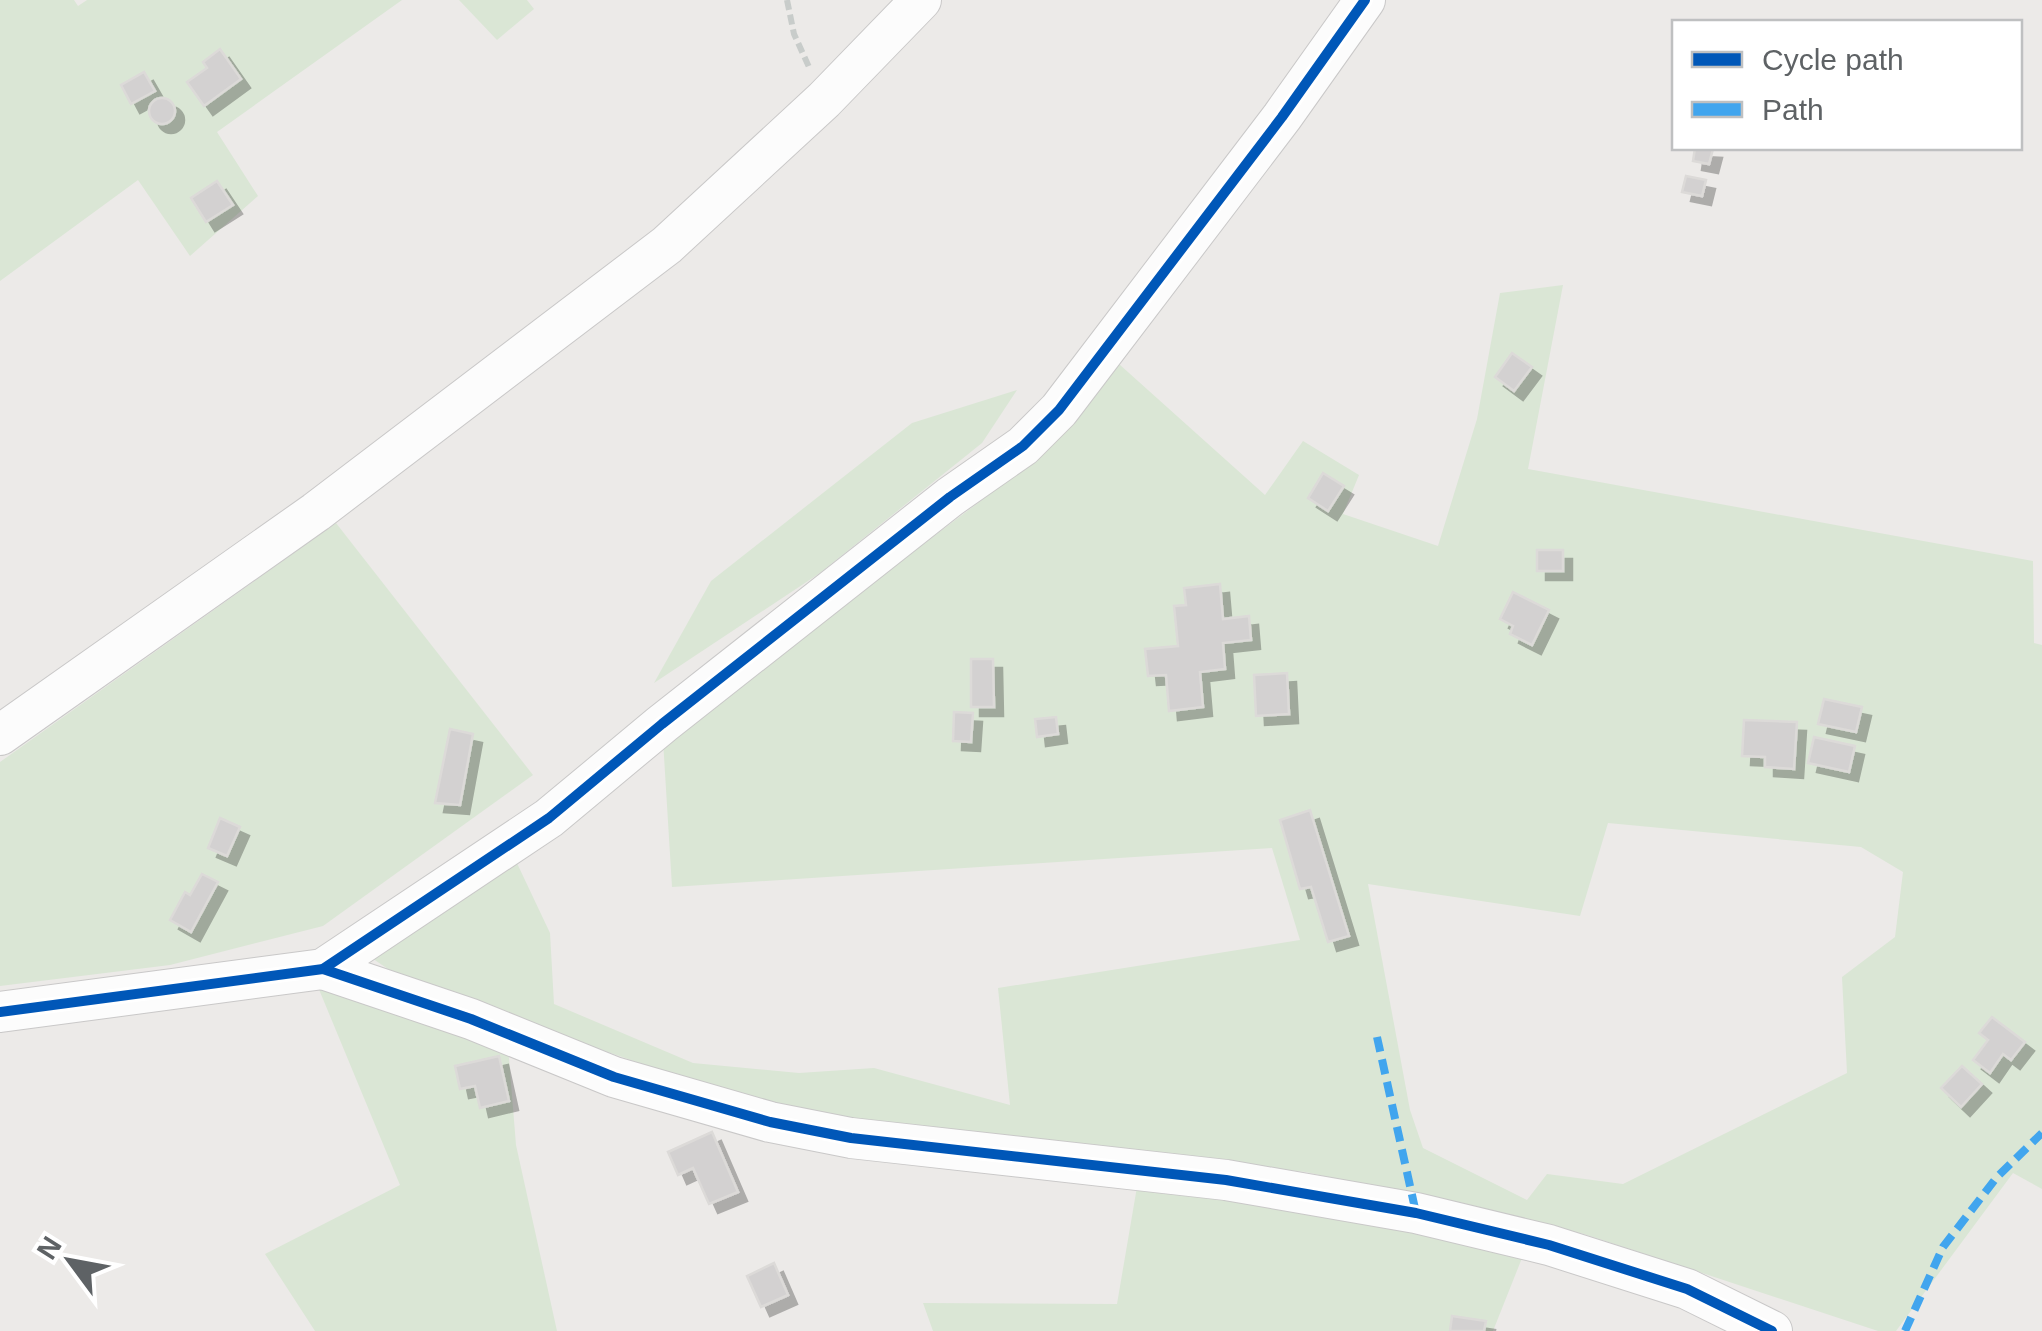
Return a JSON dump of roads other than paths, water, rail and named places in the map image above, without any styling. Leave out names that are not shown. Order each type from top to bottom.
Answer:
[{"type":"street","points":[[0,735],[316,512],[667,245],[824,100],[921,0]]},
{"type":"street","points":[[323,969],[548,818],[920,521],[1022,446],[1060,410],[1116,339],[1365,0]]},
{"type":"street","points":[[0,1012],[323,969],[472,1019],[614,1077],[770,1122],[852,1138],[1226,1180],[1416,1214],[1532,1240],[1686,1289],[1772,1331]]}]
